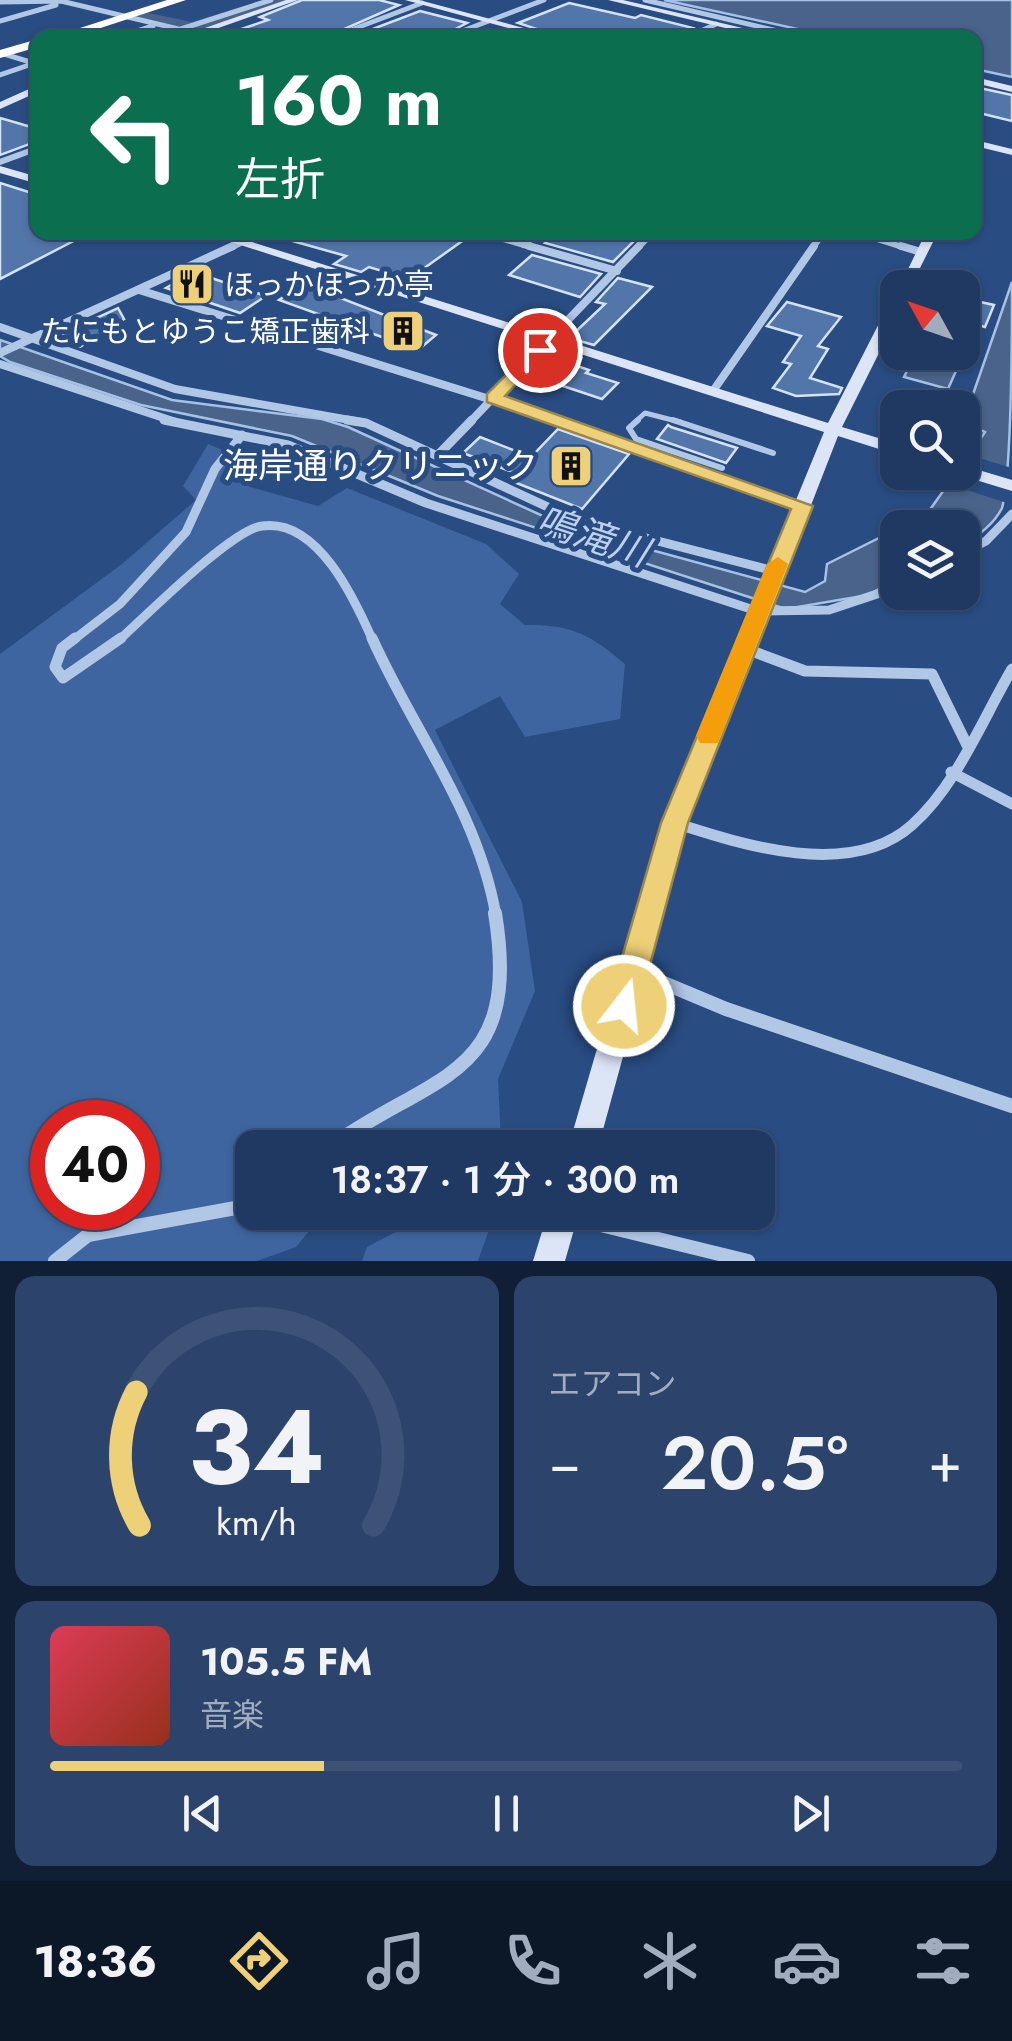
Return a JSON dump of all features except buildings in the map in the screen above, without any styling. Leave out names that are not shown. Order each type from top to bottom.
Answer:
[{"type":"highway","points":[[81,30],[180,0]]},
{"type":"highway","points":[[1,53],[30,45]]},
{"type":"street","points":[[194,30],[266,0]]},
{"type":"street","points":[[196,30],[294,0]]},
{"type":"street","points":[[409,0],[527,30]]},
{"type":"street","points":[[464,30],[544,0]]},
{"type":"street","points":[[612,0],[744,30]]},
{"type":"street","points":[[635,0],[774,30]]},
{"type":"street","points":[[0,2],[66,2],[181,30]]},
{"type":"street","points":[[0,21],[66,2]]},
{"type":"street","points":[[351,30],[422,3]]},
{"type":"street","points":[[139,30],[157,24]]},
{"type":"street","points":[[703,30],[716,24]]},
{"type":"street","points":[[1,53],[30,61]]},
{"type":"street","points":[[0,75],[30,65]]},
{"type":"street","points":[[982,82],[1012,89]]},
{"type":"street","points":[[0,106],[30,92]]},
{"type":"street","points":[[982,148],[1012,152]]},
{"type":"street","points":[[0,166],[30,152]]},
{"type":"street","points":[[0,166],[30,177]]},
{"type":"street","points":[[229,240],[880,444]]},
{"type":"street","points":[[0,353],[249,240]]},
{"type":"street","points":[[507,240],[617,270]]},
{"type":"street","points":[[524,245],[530,240]]},
{"type":"street","points":[[437,456],[645,240]]},
{"type":"street","points":[[713,391],[818,240]]},
{"type":"street","points":[[880,240],[920,252]]},
{"type":"street","points":[[912,270],[927,240]]},
{"type":"street","points":[[139,290],[494,398],[802,506]]},
{"type":"street","points":[[0,327],[174,389],[337,414],[576,520],[773,575]]},
{"type":"street","points":[[587,1130],[675,823],[834,430],[880,337]]},
{"type":"street","points":[[0,364],[161,419],[288,444],[426,503],[759,608],[784,614],[868,602],[880,596]]},
{"type":"street","points":[[242,434],[214,469],[202,505],[186,532],[120,604],[62,648],[56,667],[63,678],[93,661],[238,536],[258,525],[272,524],[292,530],[332,564],[440,760],[476,842],[500,946],[500,983],[492,1024],[474,1056],[442,1081],[350,1130]]},
{"type":"street","points":[[980,476],[1012,486]]},
{"type":"street","points":[[980,544],[1012,514]]},
{"type":"street","points":[[743,648],[805,671],[932,674],[967,744]]},
{"type":"street","points":[[675,823],[790,856],[822,858],[889,838],[912,825],[951,772],[1012,668]]},
{"type":"street","points":[[951,772],[1012,804]]},
{"type":"street","points":[[634,970],[726,1009],[1012,1106]]},
{"type":"street","points":[[55,1261],[88,1235],[235,1208]]},
{"type":"street","points":[[549,1261],[558,1230]]},
{"type":"street","points":[[626,1230],[748,1261]]},
{"type":"lane","points":[[722,468],[636,439],[629,428],[640,416],[653,414],[773,453]]},
{"type":"shaded area","points":[[208,444],[239,457],[247,486],[318,506],[347,488],[486,544],[519,574],[500,604],[525,625],[555,626],[579,633],[625,664],[620,719],[525,737],[500,696],[435,730],[522,902],[535,991],[498,1079],[500,1130],[235,1130],[235,1230],[310,1230],[296,1247],[257,1261],[0,1261],[0,654],[122,564],[196,500],[183,486]]},
{"type":"shaded area","points":[[400,1230],[489,1230],[478,1261],[362,1261],[367,1247]]},
{"type":"water","points":[[664,0],[1012,0],[1012,77],[982,71],[982,30],[802,30]]},
{"type":"water","points":[[1012,282],[1010,433],[1005,490],[1002,508],[980,533],[980,510],[930,510],[944,490],[980,490],[980,440],[985,432],[980,430],[980,390],[975,390]]},
{"type":"water","name":"鳴滝川","points":[[0,340],[172,400],[322,419],[348,427],[567,527],[805,592],[825,581],[827,564],[880,538],[880,588],[868,595],[786,609],[438,496],[292,436],[141,405],[0,356]]},
{"type":"water","points":[[908,370],[956,370],[948,389],[904,377]]},
{"type":"pier","points":[[980,458],[1012,468],[1010,504],[967,490],[980,490]]},
{"type":"waterway","points":[[144,18],[193,28],[280,0]]},
{"type":"slow traffic","points":[[709,736],[778,564]]},
{"type":"place","name":"ほっかほっか亭","points":[[192,284]]},
{"type":"place","name":"たにもとゆうこ矯正歯科","points":[[403,331]]},
{"type":"place","name":"海岸通りクリニック","points":[[571,466]]},
{"type":"route","points":[[540,350],[494,398],[802,506],[675,823],[624,1006]]}]
